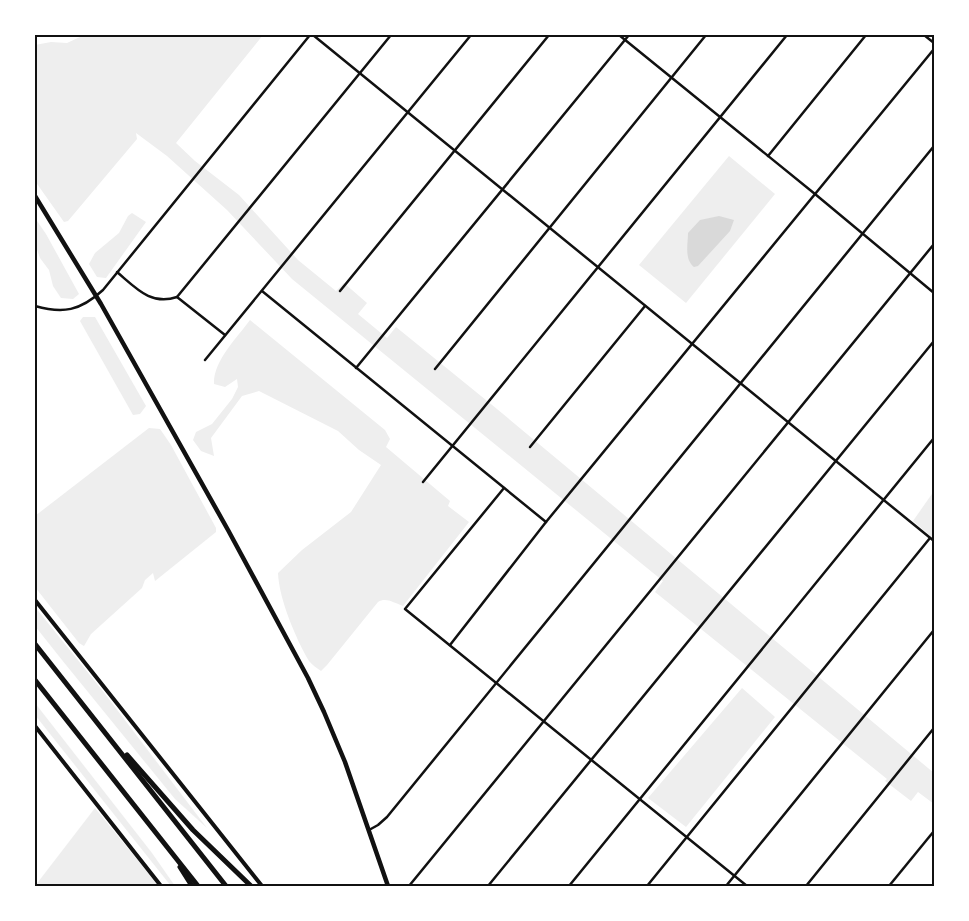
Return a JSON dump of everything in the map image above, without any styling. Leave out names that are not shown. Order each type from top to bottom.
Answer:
[{"type":"highway","points":[[35,644],[226,886]]},
{"type":"highway","points":[[35,680],[198,886]]},
{"type":"highway","points":[[104,731],[193,830],[251,886]]},
{"type":"highway","points":[[162,840],[192,886]]},
{"type":"main road","points":[[35,196],[96,296],[228,530],[308,678],[332,730],[388,886]]},
{"type":"main road","points":[[35,600],[262,886]]},
{"type":"main road","points":[[35,726],[161,886]]},
{"type":"street","points":[[35,306],[53,311],[63,311],[96,296],[312,35],[503,188],[934,541]]},
{"type":"street","points":[[117,272],[148,297],[168,300],[178,296],[391,35]]},
{"type":"street","points":[[205,360],[471,35]]},
{"type":"street","points":[[340,291],[549,35]]},
{"type":"street","points":[[619,35],[934,293]]},
{"type":"street","points":[[356,368],[629,35]]},
{"type":"street","points":[[435,369],[706,35]]},
{"type":"street","points":[[423,482],[787,35]]},
{"type":"street","points":[[768,156],[866,35]]},
{"type":"street","points":[[924,35],[934,43]]},
{"type":"street","points":[[450,645],[546,522],[934,49]]},
{"type":"street","points":[[369,830],[384,820],[934,146]]},
{"type":"street","points":[[409,886],[934,244]]},
{"type":"street","points":[[262,291],[546,522]]},
{"type":"street","points":[[178,296],[226,335]]},
{"type":"street","points":[[530,447],[645,306]]},
{"type":"street","points":[[488,886],[934,340]]},
{"type":"street","points":[[569,886],[934,438]]},
{"type":"street","points":[[504,488],[405,609],[747,886]]},
{"type":"street","points":[[647,886],[930,538]]},
{"type":"street","points":[[726,886],[934,630]]},
{"type":"street","points":[[806,886],[934,728]]},
{"type":"street","points":[[889,886],[934,831]]},
{"type":"shaded area","points":[[80,35],[263,35],[176,143],[195,161],[239,195],[298,260],[336,291],[344,283],[367,303],[358,314],[387,338],[396,327],[934,773],[934,804],[918,792],[911,801],[885,781],[887,779],[655,592],[663,581],[292,279],[227,210],[167,156],[136,133],[137,139],[68,221],[64,222],[35,181],[35,45],[51,42],[67,43],[80,37]]},
{"type":"shaded area","points":[[729,156],[775,194],[686,303],[639,265]]},
{"type":"shaded area","points":[[132,213],[146,222],[106,278],[97,277],[89,264],[95,253],[119,233],[128,216]]},
{"type":"shaded area","points":[[719,216],[734,220],[730,231],[698,266],[694,267],[688,256],[688,233],[700,220]]},
{"type":"shaded area","points":[[35,218],[46,234],[79,294],[73,299],[61,298],[53,286],[49,270],[40,258],[35,244]]},
{"type":"shaded area","points":[[83,317],[95,317],[146,406],[140,414],[133,415],[80,321]]},
{"type":"shaded area","points":[[250,320],[385,430],[390,439],[386,447],[450,501],[448,506],[469,522],[403,606],[387,600],[378,602],[321,671],[309,661],[299,642],[281,595],[278,573],[302,550],[351,512],[381,465],[359,450],[338,431],[259,391],[242,396],[211,438],[214,456],[201,451],[193,440],[196,432],[212,424],[232,399],[238,387],[237,379],[225,387],[214,384],[217,367],[227,350]]},
{"type":"shaded area","points":[[149,428],[160,429],[171,445],[216,528],[216,532],[155,581],[153,573],[145,580],[142,588],[91,634],[84,646],[79,643],[35,587],[35,516]]},
{"type":"shaded area","points":[[934,491],[934,539],[913,521]]},
{"type":"shaded area","points":[[35,607],[102,690],[207,828],[175,799],[35,626]]},
{"type":"shaded area","points":[[742,688],[775,717],[686,827],[648,798]]},
{"type":"shaded area","points":[[35,703],[152,853],[175,886],[171,886],[35,715]]},
{"type":"shaded area","points":[[95,808],[159,886],[35,886]]}]
